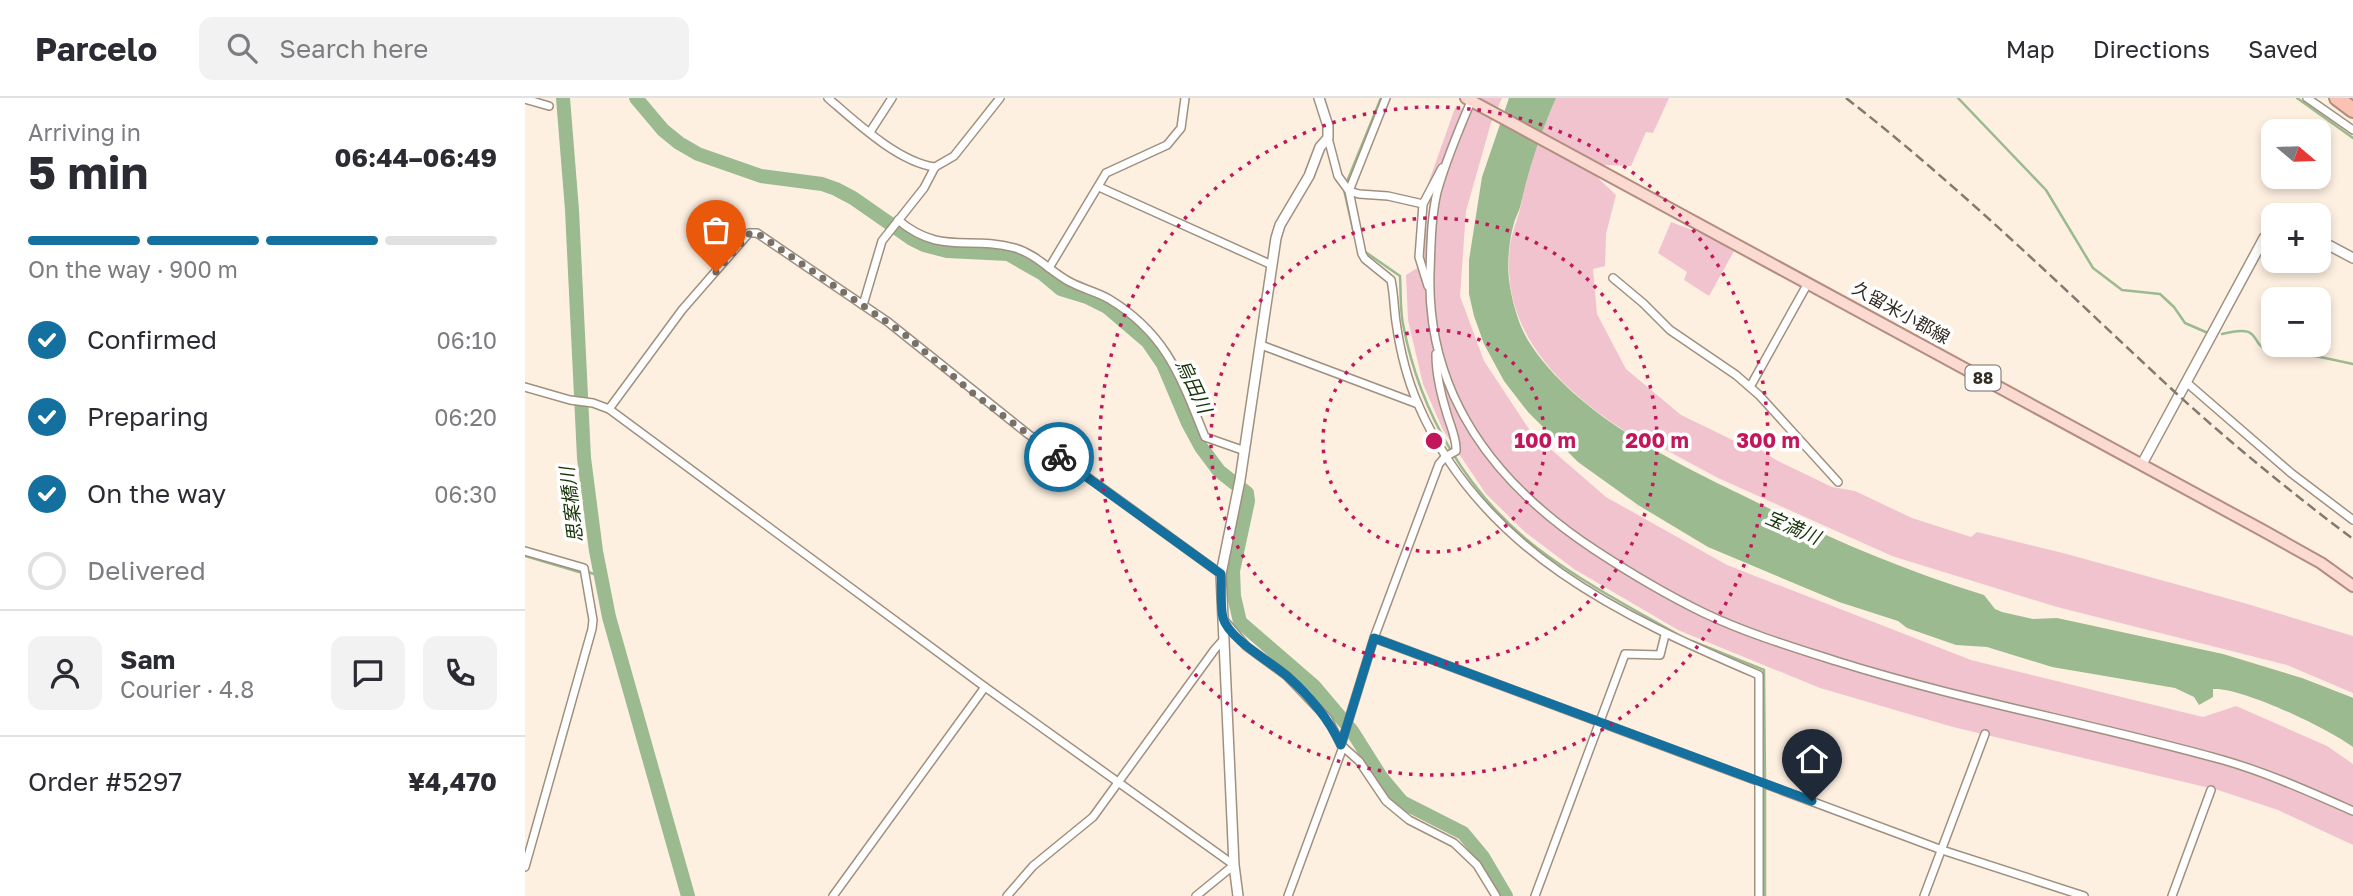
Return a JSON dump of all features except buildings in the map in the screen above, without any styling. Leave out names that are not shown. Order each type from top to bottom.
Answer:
[{"type":"highway","points":[[2337,98],[2353,110]]},
{"type":"main road","name":"久留米小郡線","points":[[1471,100],[2142,464],[2321,563],[2353,586]]},
{"type":"street","points":[[828,98],[900,153],[925,166],[935,167]]},
{"type":"street","points":[[870,132],[892,98]]},
{"type":"street","points":[[863,305],[878,250],[888,234],[924,188],[935,167],[954,156],[1000,98]]},
{"type":"street","points":[[1049,268],[1106,173],[1167,145],[1181,128],[1185,98]]},
{"type":"street","points":[[1319,98],[1328,126],[1328,138],[1338,176],[1349,191],[1362,254],[1391,280],[1402,354],[1418,404],[1445,457],[1481,505],[1536,555],[1600,598],[1665,635],[1759,675],[1759,896]]},
{"type":"street","points":[[1349,191],[1386,98]]},
{"type":"street","points":[[2307,98],[2353,130]]},
{"type":"street","points":[[525,99],[549,106]]},
{"type":"street","points":[[1288,896],[1342,746],[1374,638],[1439,464],[1456,451],[1457,444],[1445,410],[1436,365],[1429,288],[1431,223],[1446,162],[1471,100]]},
{"type":"street","points":[[1237,896],[1221,574],[1245,451],[1280,225],[1302,190],[1319,147],[1328,138]]},
{"type":"street","points":[[1429,288],[1419,257],[1423,204],[1446,162]]},
{"type":"street","points":[[1099,187],[1272,265]]},
{"type":"street","points":[[1349,191],[1423,204]]},
{"type":"street","points":[[897,221],[914,233],[948,244],[1016,248],[1069,282],[1111,300],[1139,321],[1160,342],[1179,373],[1205,437],[1245,451]]},
{"type":"street","points":[[609,409],[682,310],[753,232],[922,348],[974,394],[1221,574]]},
{"type":"street","points":[[2142,464],[2261,244]]},
{"type":"street","points":[[2331,246],[2353,258]]},
{"type":"street","points":[[1613,278],[1670,330],[1750,387],[1837,482]]},
{"type":"street","points":[[1750,387],[1808,283]]},
{"type":"street","points":[[1436,344],[1447,380],[1463,416],[1484,450],[1517,489],[1588,546],[1705,614],[1790,647],[1868,671],[1959,696],[2224,760],[2298,786],[2353,811]]},
{"type":"street","points":[[1261,345],[1418,404]]},
{"type":"street","points":[[2186,382],[2291,473],[2353,520]]},
{"type":"street","points":[[525,387],[609,409],[985,687],[1234,864]]},
{"type":"street","points":[[525,551],[584,568],[593,620],[525,867]]},
{"type":"street","points":[[1223,620],[1246,646],[1287,676],[1328,719],[1342,746],[1359,761],[1393,808],[1409,820],[1447,838],[1466,854],[1477,865],[1496,896]]},
{"type":"street","points":[[1535,896],[1625,654],[1660,655],[1665,635]]},
{"type":"street","points":[[1374,638],[1942,849],[2084,896]]},
{"type":"street","points":[[1007,896],[1033,866],[1093,817],[1224,639]]},
{"type":"street","points":[[833,896],[985,687]]},
{"type":"street","points":[[1924,896],[1985,734]]},
{"type":"street","points":[[2172,896],[2211,790]]},
{"type":"street","points":[[1196,896],[1234,864]]},
{"type":"shaded area","points":[[1479,98],[1502,98],[1491,123],[1466,211],[1460,296],[1484,361],[1531,432],[1606,497],[1727,565],[1971,660],[2203,717],[2236,706],[2327,746],[2353,764],[2353,845],[2278,810],[2218,790],[1953,727],[1820,688],[1678,630],[1574,569],[1525,532],[1486,494],[1443,430],[1423,384],[1408,320],[1406,275],[1422,265],[1430,198],[1428,184],[1455,108],[1472,110]]},
{"type":"shaded area","points":[[1556,98],[1669,98],[1653,133],[1646,132],[1631,166],[1605,165],[1599,179],[1616,195],[1606,234],[1605,266],[1593,269],[1597,314],[1626,369],[1681,415],[1745,446],[1749,442],[1776,460],[1832,487],[1855,491],[1912,518],[1971,537],[1977,532],[2063,553],[2353,636],[2353,693],[2287,665],[2057,607],[1892,556],[1718,478],[1642,437],[1639,440],[1613,423],[1565,384],[1544,361],[1528,336],[1516,309],[1510,279],[1510,246],[1523,189]]},
{"type":"shaded area","points":[[1671,222],[1708,236],[1734,251],[1709,296],[1684,280],[1687,272],[1658,253]]},
{"type":"water","name":"宝満川","points":[[1509,98],[1556,98],[1536,150],[1511,237],[1508,273],[1514,306],[1527,338],[1550,370],[1598,413],[1654,450],[1770,509],[1890,562],[1984,595],[1995,609],[2002,612],[2033,619],[2057,618],[2223,654],[2302,678],[2351,697],[2353,747],[2306,720],[2264,702],[2226,690],[2213,689],[2213,697],[2199,705],[2194,697],[2175,688],[2052,667],[1987,647],[1956,645],[1907,628],[1898,621],[1839,602],[1708,547],[1638,505],[1578,462],[1528,412],[1504,381],[1484,344],[1469,294],[1469,260],[1482,177]]},
{"type":"waterway","name":"思案橋川","points":[[563,98],[572,210],[584,458],[596,551],[609,617],[688,896]]},
{"type":"waterway","name":"烏田川","points":[[636,98],[663,130],[698,154],[761,176],[822,184],[836,189],[924,245],[947,251],[1008,254],[1043,274],[1061,289],[1107,307],[1148,342],[1163,364],[1201,447],[1219,471],[1247,493],[1248,501],[1233,571],[1234,596],[1240,622],[1314,686],[1352,731],[1381,777],[1402,802],[1463,833],[1483,857],[1506,896]]},
{"type":"waterway","points":[[1346,184],[1381,98]]},
{"type":"waterway","points":[[1958,98],[2046,190],[2093,268],[2122,290],[2160,294],[2174,307],[2185,323],[2208,333]]},
{"type":"waterway","points":[[2297,98],[2353,138]]},
{"type":"waterway","points":[[1344,190],[1354,234]]},
{"type":"waterway","points":[[1364,251],[1400,276],[1403,324],[1421,390],[1451,451],[1491,505],[1541,551],[1575,575],[1682,637]]},
{"type":"waterway","points":[[2222,334],[2244,331],[2270,351],[2295,352],[2353,364]]},
{"type":"waterway","points":[[525,556],[579,572]]},
{"type":"waterway","points":[[588,572],[600,576]]},
{"type":"waterway","points":[[1692,641],[1764,670],[1765,778]]},
{"type":"waterway","points":[[1765,788],[1765,896]]},
{"type":"railway","points":[[1846,98],[1932,168],[2220,432],[2353,539]]},
{"type":"way so far","points":[[716,272],[750,233],[757,233],[903,333],[974,394],[1059,457]]},
{"type":"route","points":[[1059,457],[1221,574],[1223,620],[1246,646],[1287,676],[1304,693],[1328,719],[1341,745],[1374,638],[1812,801]]}]
